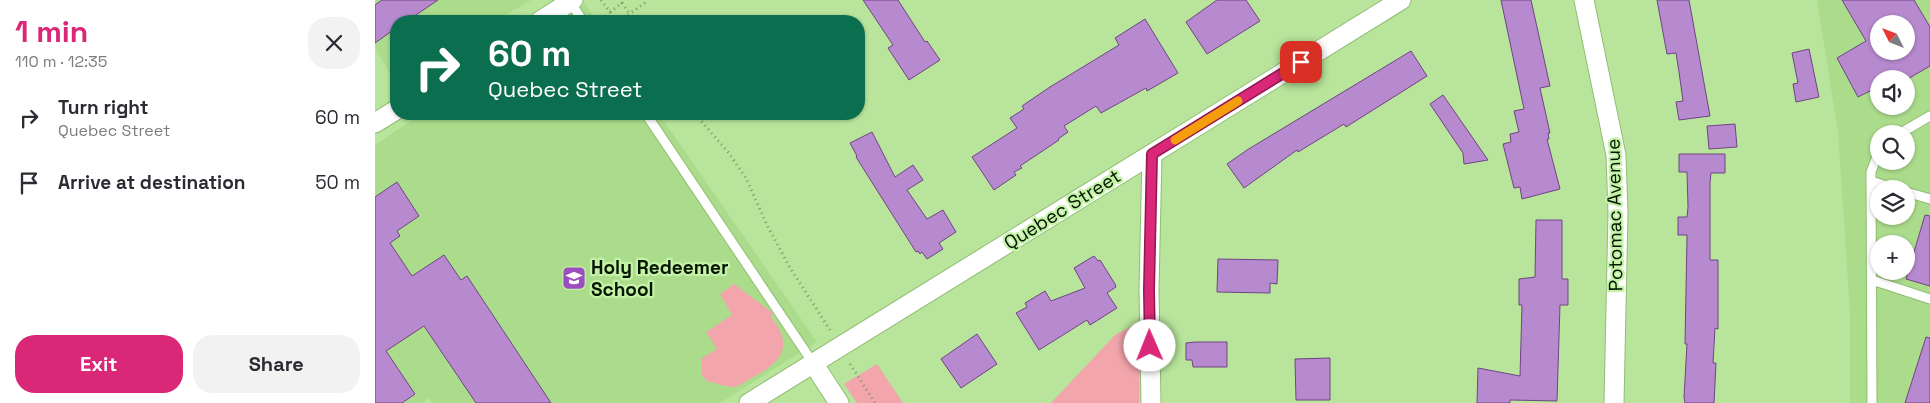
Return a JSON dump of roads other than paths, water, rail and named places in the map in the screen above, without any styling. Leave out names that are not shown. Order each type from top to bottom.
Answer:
[{"type":"street","name":"Quebec Street","points":[[749,403],[1401,0]]},
{"type":"street","name":"Potomac Avenue","points":[[1584,0],[1616,155],[1618,213],[1614,403]]},
{"type":"street","points":[[549,15],[572,1]]},
{"type":"street","points":[[375,123],[390,114]]},
{"type":"street","points":[[1151,403],[1149,290],[1152,154]]},
{"type":"street","points":[[813,363],[839,403]]},
{"type":"lane","points":[[572,1],[580,15]]},
{"type":"lane","points":[[1914,125],[1930,116]]},
{"type":"lane","points":[[650,120],[813,363]]},
{"type":"lane","points":[[1915,195],[1930,199]]},
{"type":"lane","points":[[1872,403],[1872,280],[1930,299]]},
{"type":"place","name":"Holy Redeemer School","points":[[574,278]]}]
